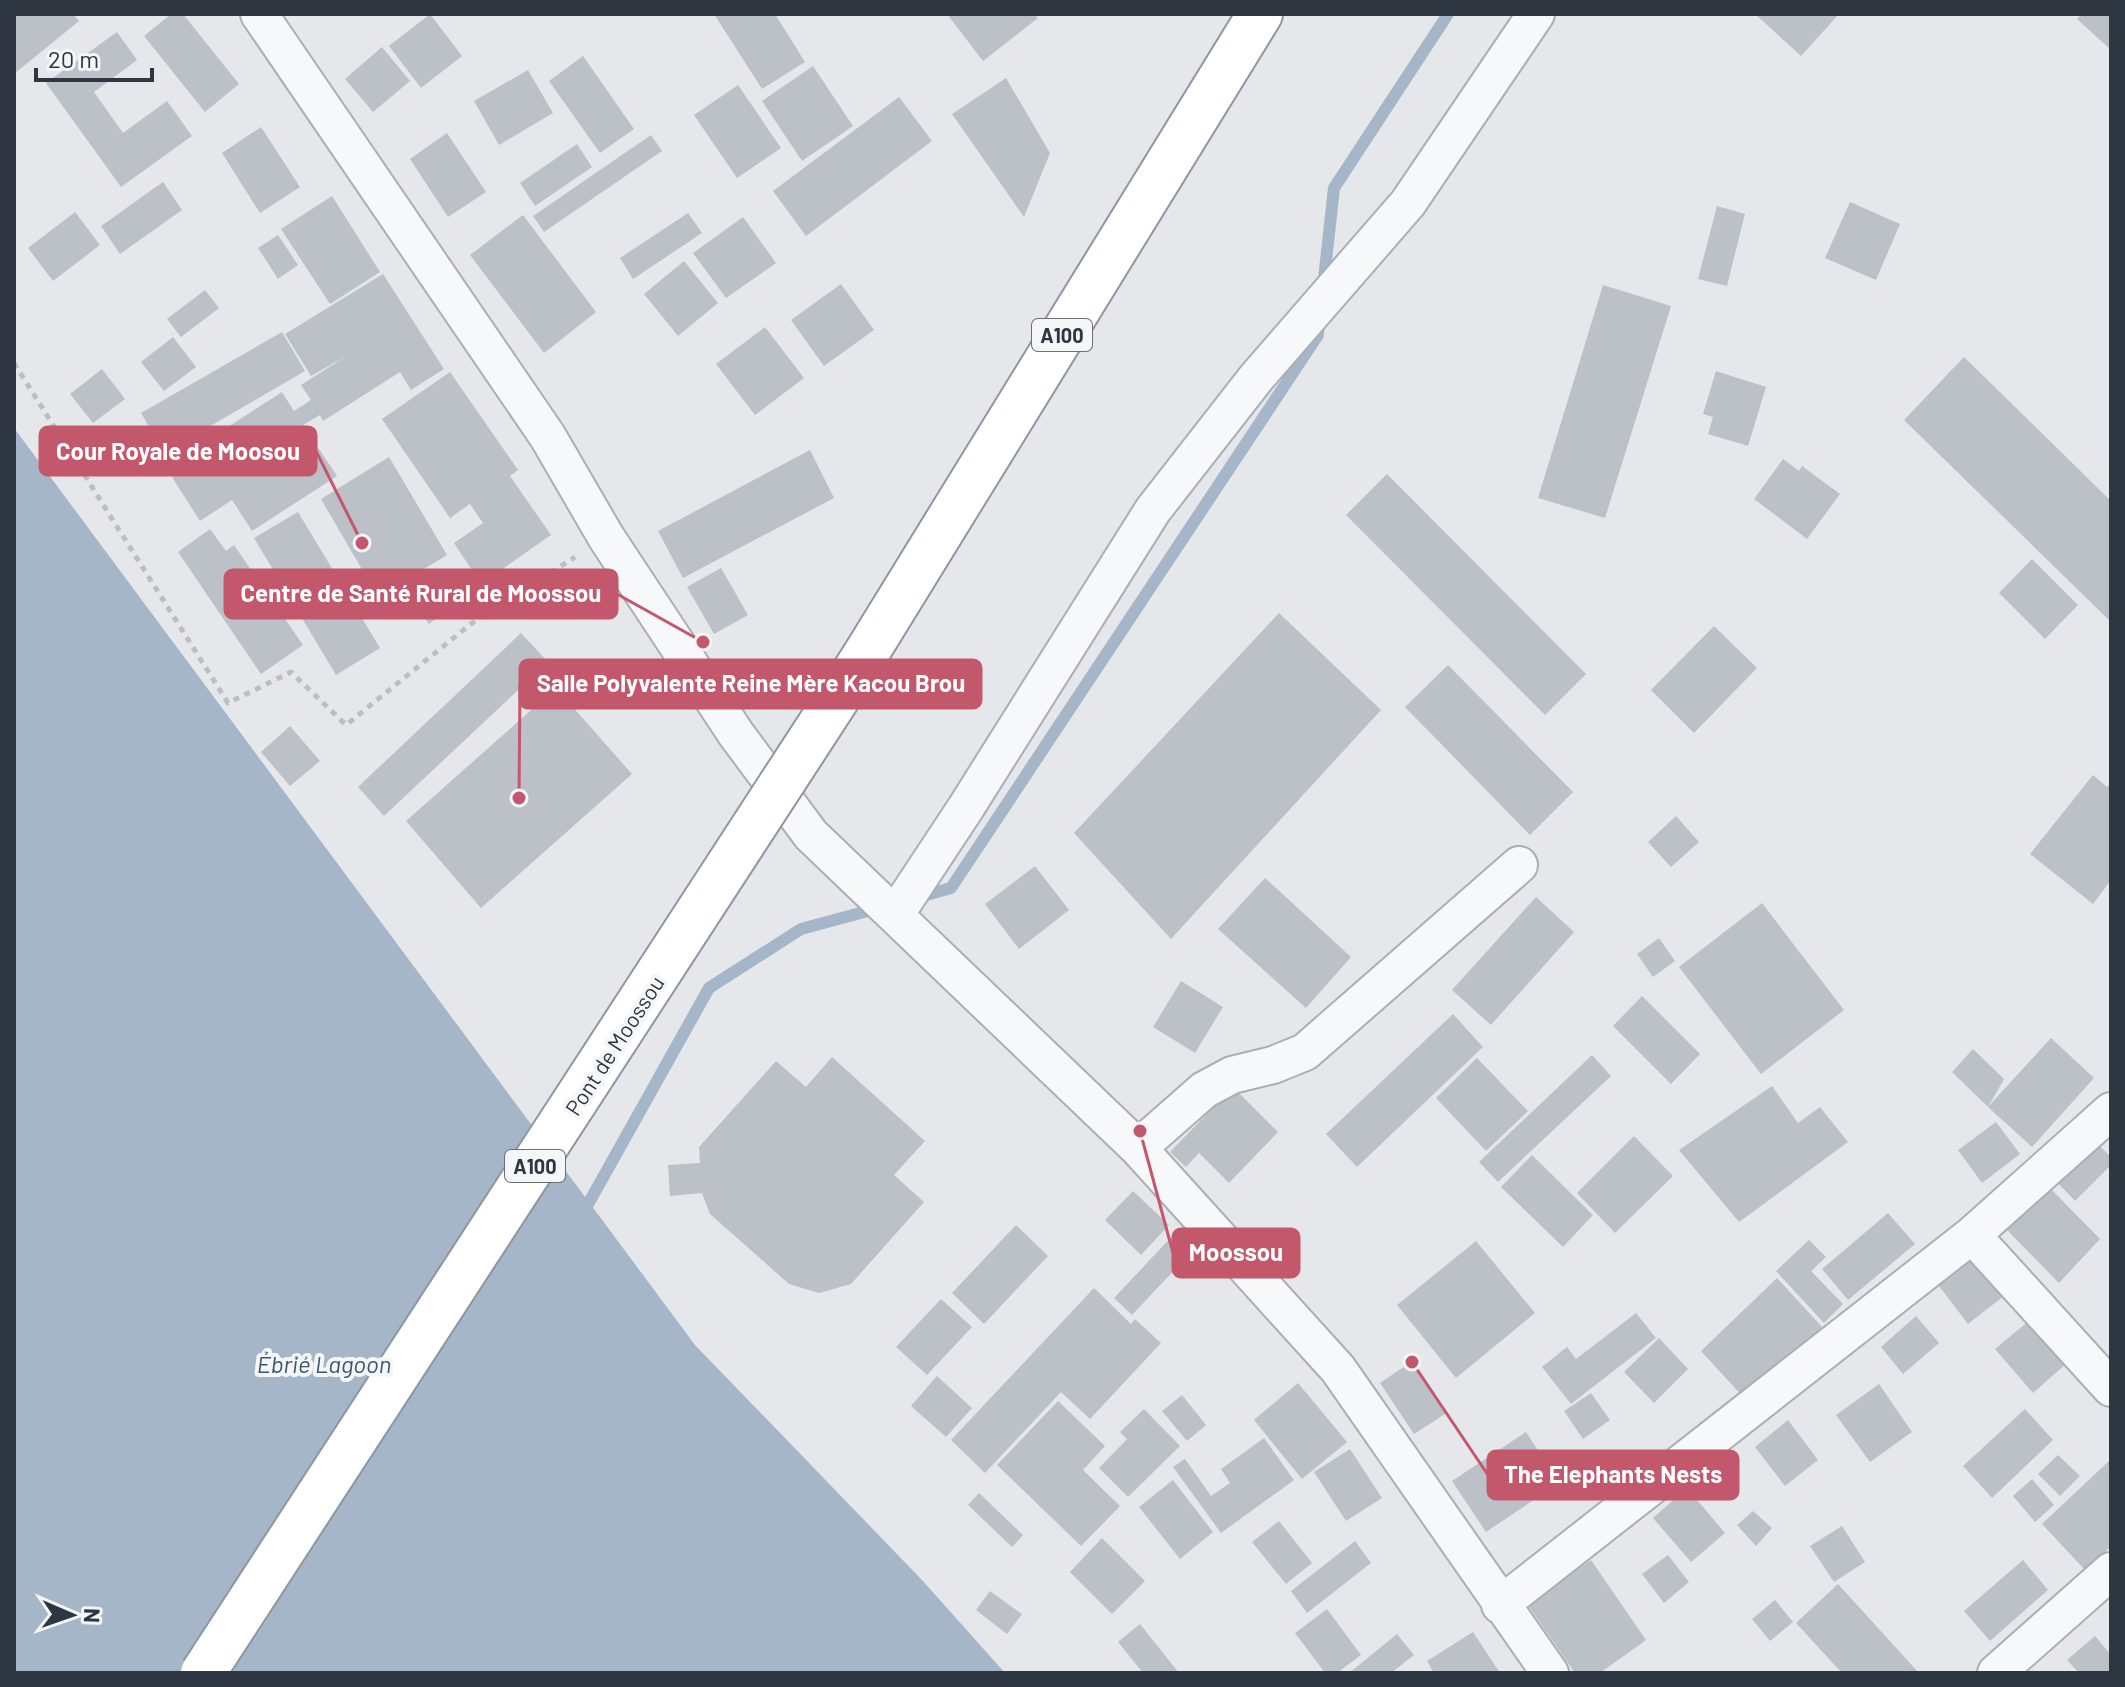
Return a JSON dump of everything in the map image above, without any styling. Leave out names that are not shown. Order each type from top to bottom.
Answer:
[{"type":"highway","name":"Pont de Moossou","points":[[203,1673],[619,1038],[864,657],[1260,14]]},
{"type":"street","points":[[259,14],[548,437],[606,537],[736,734],[811,835],[1138,1148],[1338,1369],[1550,1673]]},
{"type":"street","points":[[895,915],[1153,510],[1256,378],[1408,203],[1536,14]]},
{"type":"street","points":[[1138,1148],[1204,1090],[1232,1075],[1273,1065],[1305,1052],[1519,865]]},
{"type":"street","points":[[1500,1605],[1972,1235],[2111,1111]]},
{"type":"street","points":[[1972,1235],[2111,1388]]},
{"type":"street","points":[[1996,1673],[2111,1571]]},
{"type":"path","points":[[14,363],[228,703],[291,672],[346,725],[472,623],[606,537]]},
{"type":"water","name":"Ébrié Lagoon","points":[[14,428],[695,1345],[922,1580],[1005,1673],[14,1673]]},
{"type":"building","points":[[14,14],[73,14],[79,21],[14,74]]},
{"type":"building","points":[[171,14],[183,14],[239,84],[205,112],[144,36]]},
{"type":"building","points":[[430,14],[462,56],[421,88],[389,46]]},
{"type":"building","points":[[714,14],[775,14],[805,62],[762,89]]},
{"type":"building","points":[[947,14],[1034,14],[1038,18],[983,61]]},
{"type":"building","points":[[1755,14],[1839,14],[1801,56]]},
{"type":"building","points":[[2082,14],[2111,14],[2111,50],[2077,19]]},
{"type":"building","points":[[117,32],[137,60],[94,92],[123,133],[167,101],[192,136],[121,187],[46,83]]},
{"type":"building","points":[[382,47],[410,81],[373,112],[345,79]]},
{"type":"building","points":[[583,56],[634,129],[600,153],[549,81]]},
{"type":"building","points":[[813,66],[853,126],[802,161],[762,101]]},
{"type":"building","points":[[528,70],[553,113],[499,145],[474,101]]},
{"type":"building","points":[[1006,78],[1050,153],[1024,217],[952,114]]},
{"type":"building","points":[[738,85],[781,148],[737,178],[694,115]]},
{"type":"building","points":[[899,97],[932,141],[806,236],[773,191]]},
{"type":"building","points":[[261,127],[300,187],[260,213],[222,153]]},
{"type":"building","points":[[447,133],[486,192],[448,217],[410,159]]},
{"type":"building","points":[[651,135],[662,151],[544,232],[533,216]]},
{"type":"building","points":[[577,144],[592,167],[535,206],[520,183]]},
{"type":"building","points":[[163,182],[182,210],[120,254],[101,226]]},
{"type":"building","points":[[332,196],[380,272],[330,304],[281,229]]},
{"type":"building","points":[[1850,202],[1900,224],[1876,280],[1825,258]]},
{"type":"building","points":[[1717,206],[1745,214],[1727,286],[1698,279]]},
{"type":"building","points":[[75,212],[100,245],[53,281],[28,248]]},
{"type":"building","points":[[688,213],[702,233],[633,279],[620,258]]},
{"type":"building","points":[[523,215],[596,312],[544,353],[470,255]]},
{"type":"building","points":[[743,217],[776,263],[726,298],[693,253]]},
{"type":"building","points":[[278,235],[298,265],[278,279],[258,248]]},
{"type":"building","points":[[684,261],[718,303],[678,336],[644,294]]},
{"type":"building","points":[[383,274],[444,369],[411,390],[400,372],[323,421],[320,415],[303,425],[337,476],[252,531],[232,500],[200,521],[172,477],[204,457],[197,447],[282,392],[294,411],[311,400],[301,385],[348,355],[311,376],[285,334]]},
{"type":"building","points":[[841,284],[874,330],[824,366],[791,320]]},
{"type":"building","points":[[1603,285],[1671,306],[1605,518],[1538,498]]},
{"type":"building","points":[[205,290],[219,308],[181,337],[167,319]]},
{"type":"building","points":[[765,327],[804,378],[755,415],[716,364]]},
{"type":"building","points":[[282,332],[305,371],[164,453],[141,413]]},
{"type":"building","points":[[173,337],[196,367],[164,391],[141,362]]},
{"type":"building","points":[[1964,357],[2111,501],[2111,622],[1904,420]]},
{"type":"building","points":[[102,369],[125,399],[93,423],[70,394]]},
{"type":"building","points":[[1716,371],[1766,387],[1748,446],[1708,434],[1713,417],[1703,414]]},
{"type":"building","points":[[450,372],[518,470],[510,476],[551,535],[481,584],[454,543],[483,523],[470,504],[450,518],[382,419]]},
{"type":"building","points":[[810,450],[834,498],[683,578],[658,531]]},
{"type":"building","points":[[389,457],[447,555],[378,597],[321,499]]},
{"type":"building","points":[[1783,459],[1799,471],[1802,466],[1840,494],[1807,539],[1754,499]]},
{"type":"building","points":[[1387,474],[1586,674],[1545,715],[1346,515]]},
{"type":"building","points":[[298,512],[380,648],[336,675],[254,538]]},
{"type":"building","points":[[210,529],[226,551],[234,545],[303,645],[261,674],[178,552]]},
{"type":"building","points":[[2032,559],[2078,605],[2045,639],[1999,593]]},
{"type":"building","points":[[721,568],[748,615],[714,634],[687,587]]},
{"type":"building","points":[[439,569],[461,599],[429,624],[407,594]]},
{"type":"building","points":[[1279,613],[1381,710],[1171,939],[1074,833]]},
{"type":"building","points":[[1714,626],[1757,668],[1694,733],[1651,690]]},
{"type":"building","points":[[521,633],[548,662],[384,816],[358,787]]},
{"type":"building","points":[[1448,665],[1573,792],[1530,835],[1405,707]]},
{"type":"building","points":[[556,688],[632,774],[481,908],[406,821]]},
{"type":"building","points":[[290,726],[320,761],[290,786],[261,752]]},
{"type":"building","points":[[2093,775],[2107,787],[2111,782],[2111,880],[2093,904],[2030,854]]},
{"type":"building","points":[[1676,816],[1699,842],[1671,867],[1648,842]]},
{"type":"building","points":[[1035,866],[1069,910],[1019,949],[985,904]]},
{"type":"building","points":[[1265,878],[1351,957],[1306,1008],[1218,929]]},
{"type":"building","points":[[1536,897],[1574,932],[1491,1025],[1452,990]]},
{"type":"building","points":[[1762,903],[1844,1010],[1761,1074],[1679,967]]},
{"type":"building","points":[[1659,938],[1675,961],[1653,977],[1637,954]]},
{"type":"building","points":[[1181,981],[1223,1007],[1195,1053],[1153,1027]]},
{"type":"building","points":[[1642,996],[1700,1054],[1671,1084],[1613,1026]]},
{"type":"building","points":[[1453,1014],[1483,1047],[1357,1167],[1326,1134]]},
{"type":"building","points":[[2051,1038],[2094,1078],[2032,1147],[1988,1107]]},
{"type":"building","points":[[1973,1049],[2004,1079],[1988,1107],[1952,1072]]},
{"type":"building","points":[[1592,1055],[1611,1076],[1498,1182],[1479,1162]]},
{"type":"building","points":[[832,1057],[925,1141],[894,1175],[924,1202],[851,1284],[819,1293],[789,1284],[710,1214],[702,1193],[670,1196],[668,1165],[700,1163],[699,1147],[776,1061],[806,1087]]},
{"type":"building","points":[[1477,1058],[1528,1111],[1486,1151],[1436,1098]]},
{"type":"building","points":[[1772,1086],[1798,1123],[1820,1107],[1848,1142],[1739,1222],[1679,1150]]},
{"type":"building","points":[[1233,1087],[1278,1132],[1229,1183],[1199,1153],[1186,1167],[1170,1152]]},
{"type":"building","points":[[1996,1122],[2020,1154],[1982,1183],[1958,1150]]},
{"type":"building","points":[[1634,1136],[1673,1176],[1615,1233],[1577,1193]]},
{"type":"building","points":[[2096,1142],[2111,1157],[2111,1165],[2075,1201],[2056,1181]]},
{"type":"building","points":[[1532,1155],[1593,1215],[1563,1247],[1501,1187]]},
{"type":"building","points":[[2049,1187],[2100,1239],[2059,1283],[2005,1228]]},
{"type":"building","points":[[1133,1191],[1169,1225],[1141,1255],[1105,1220]]},
{"type":"building","points":[[1888,1213],[1915,1244],[1848,1300],[1822,1269]]},
{"type":"building","points":[[1016,1225],[1048,1256],[984,1324],[952,1293]]},
{"type":"building","points":[[1178,1230],[1196,1247],[1132,1315],[1114,1298]]},
{"type":"building","points":[[1809,1240],[1826,1257],[1811,1271],[1843,1304],[1824,1323],[1776,1271]]},
{"type":"building","points":[[1476,1241],[1535,1313],[1456,1378],[1397,1305]]},
{"type":"building","points":[[1980,1254],[2009,1292],[1968,1324],[1939,1286]]},
{"type":"building","points":[[1777,1278],[1822,1327],[1745,1399],[1701,1351]]},
{"type":"building","points":[[1094,1288],[1131,1324],[1135,1319],[1161,1343],[1090,1419],[1061,1392],[985,1473],[951,1440]]},
{"type":"building","points":[[941,1299],[972,1327],[927,1375],[896,1347]]},
{"type":"building","points":[[1636,1313],[1656,1338],[1571,1404],[1542,1367],[1567,1347],[1576,1359]]},
{"type":"building","points":[[1916,1316],[1939,1343],[1903,1374],[1881,1347]]},
{"type":"building","points":[[2030,1320],[2067,1363],[2033,1393],[1995,1349]]},
{"type":"building","points":[[1659,1338],[1688,1369],[1654,1403],[1624,1372]]},
{"type":"building","points":[[1411,1362],[1445,1414],[1414,1434],[1380,1383]]},
{"type":"building","points":[[937,1376],[972,1408],[946,1437],[911,1406]]},
{"type":"building","points":[[1298,1383],[1347,1442],[1302,1479],[1254,1420]]},
{"type":"building","points":[[1879,1384],[1912,1432],[1870,1462],[1836,1415]]},
{"type":"building","points":[[1591,1393],[1610,1420],[1583,1439],[1564,1411]]},
{"type":"building","points":[[1182,1395],[1206,1425],[1187,1441],[1162,1411]]},
{"type":"building","points":[[1058,1401],[1105,1446],[1083,1470],[1120,1506],[1081,1546],[997,1465]]},
{"type":"building","points":[[1144,1409],[1180,1446],[1128,1497],[1099,1468],[1127,1439],[1120,1432]]},
{"type":"building","points":[[2025,1409],[2053,1440],[1992,1498],[1963,1466]]},
{"type":"building","points":[[1788,1420],[1818,1460],[1785,1486],[1755,1447]]},
{"type":"building","points":[[1526,1432],[1559,1483],[1486,1532],[1452,1481]]},
{"type":"building","points":[[1264,1438],[1294,1480],[1221,1533],[1173,1467],[1185,1459],[1211,1496],[1230,1483],[1221,1469]]},
{"type":"building","points":[[1350,1449],[1382,1498],[1346,1521],[1314,1472]]},
{"type":"building","points":[[2058,1455],[2080,1476],[2060,1496],[2038,1474]]},
{"type":"building","points":[[2111,1459],[2111,1546],[2086,1571],[2042,1524]]},
{"type":"building","points":[[2032,1479],[2054,1505],[2035,1522],[2013,1496]]},
{"type":"building","points":[[1173,1480],[1213,1532],[1180,1559],[1139,1507]]},
{"type":"building","points":[[1687,1488],[1725,1533],[1691,1562],[1653,1518]]},
{"type":"building","points":[[979,1493],[1023,1535],[1012,1547],[968,1505]]},
{"type":"building","points":[[1753,1511],[1772,1528],[1756,1546],[1737,1525]]},
{"type":"building","points":[[1279,1521],[1312,1563],[1286,1584],[1252,1542]]},
{"type":"building","points":[[1842,1526],[1865,1562],[1834,1582],[1810,1546]]},
{"type":"building","points":[[1102,1538],[1145,1581],[1112,1614],[1070,1572]]},
{"type":"building","points":[[1355,1541],[1371,1563],[1307,1613],[1291,1591]]},
{"type":"building","points":[[1668,1555],[1689,1582],[1664,1603],[1642,1574]]},
{"type":"building","points":[[1591,1560],[1646,1640],[1600,1673],[1575,1673],[1527,1604]]},
{"type":"building","points":[[2023,1560],[2048,1590],[1990,1641],[1964,1611]]},
{"type":"building","points":[[1838,1584],[1919,1673],[1842,1673],[1796,1623]]},
{"type":"building","points":[[990,1591],[1022,1614],[1007,1634],[976,1610]]},
{"type":"building","points":[[1775,1600],[1793,1622],[1770,1641],[1752,1619]]},
{"type":"building","points":[[1327,1609],[1361,1655],[1337,1673],[1325,1673],[1295,1633]]},
{"type":"building","points":[[1140,1624],[1179,1673],[1143,1673],[1118,1642]]},
{"type":"building","points":[[1473,1632],[1500,1673],[1434,1673],[1427,1661]]},
{"type":"building","points":[[1397,1634],[1414,1655],[1391,1673],[1349,1673]]},
{"type":"building","points":[[2095,1636],[2111,1655],[2111,1673],[2079,1673],[2067,1660]]},
{"type":"waterway","points":[[1323,288],[1334,188],[1448,14]]},
{"type":"waterway","points":[[916,898],[951,888],[1318,335],[1319,318]]},
{"type":"waterway","points":[[582,1215],[709,988],[801,929],[879,908]]},
{"type":"place","name":"Cour Royale de Moosou","points":[[362,543]]},
{"type":"place","name":"Centre de Santé Rural de Moossou","points":[[703,642]]},
{"type":"place","name":"Salle Polyvalente Reine Mère Kacou Brou","points":[[519,798]]},
{"type":"place","name":"Moossou","points":[[1140,1131]]},
{"type":"place","name":"The Elephants Nests","points":[[1412,1362]]}]
